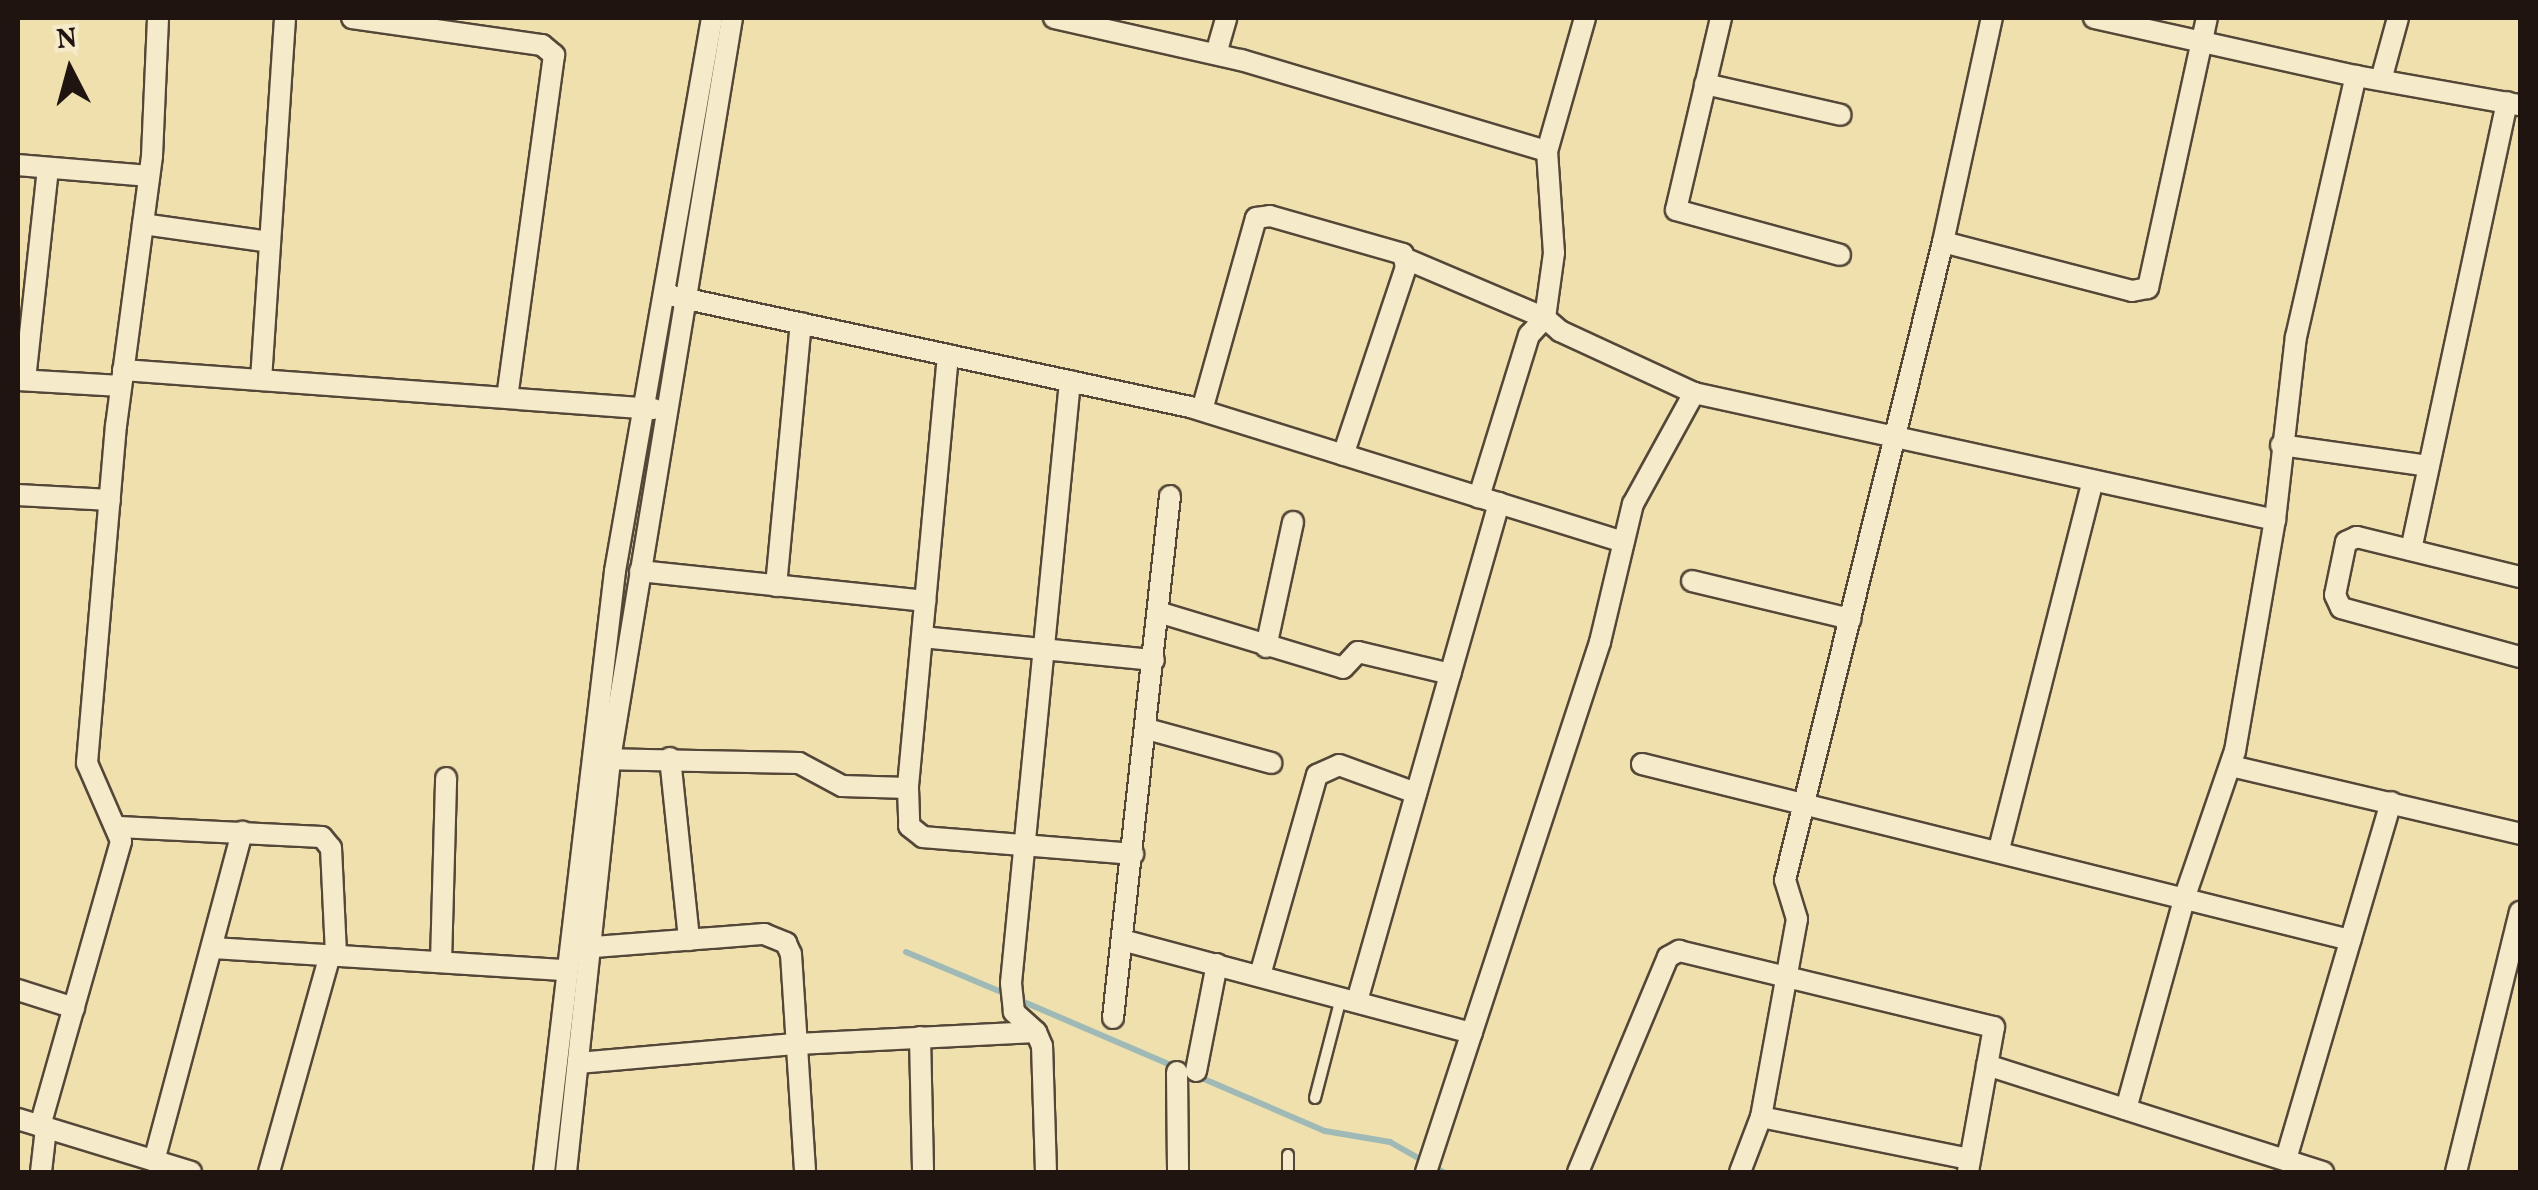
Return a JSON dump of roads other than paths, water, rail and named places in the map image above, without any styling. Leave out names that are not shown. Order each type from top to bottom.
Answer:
[{"type":"street","points":[[40,1172],[43,1127],[120,849],[119,827],[95,788],[87,763],[122,378],[149,176],[158,18]]},
{"type":"street","points":[[261,380],[285,18]]},
{"type":"street","points":[[352,18],[542,45],[554,56],[507,398]]},
{"type":"street","points":[[544,1172],[575,956],[641,408],[712,18]]},
{"type":"street","points":[[600,759],[640,571],[732,18]]},
{"type":"street","points":[[1054,18],[1085,21],[1216,54],[1547,151]]},
{"type":"street","points":[[1216,54],[1226,18]]},
{"type":"street","points":[[1349,999],[1450,674],[1529,336],[1545,318],[1554,253],[1547,151],[1585,18]]},
{"type":"street","points":[[1721,18],[1676,210],[1840,255]]},
{"type":"street","points":[[1740,1172],[1761,1117],[1797,919],[1785,880],[1943,242],[1992,18]]},
{"type":"street","points":[[2094,18],[2356,76],[2514,104],[2410,550]]},
{"type":"street","points":[[1943,242],[2132,291],[2148,288],[2207,18]]},
{"type":"street","points":[[2382,80],[2398,18]]},
{"type":"street","points":[[2126,1109],[2185,896],[2231,766],[2276,520],[2296,337],[2356,76]]},
{"type":"street","points":[[1704,84],[1840,116]]},
{"type":"street","points":[[18,165],[149,176]]},
{"type":"street","points":[[48,168],[21,380],[261,380],[666,410]]},
{"type":"street","points":[[1202,410],[1256,218],[1270,216],[1403,254],[1406,259],[1545,318],[1560,332],[1694,393],[2276,520]]},
{"type":"street","points":[[142,224],[270,242]]},
{"type":"street","points":[[1342,455],[1406,259]]},
{"type":"street","points":[[662,294],[1202,410],[1623,542]]},
{"type":"street","points":[[776,586],[802,323]]},
{"type":"street","points":[[948,355],[907,816],[914,833],[1133,854]]},
{"type":"street","points":[[1046,1172],[1042,1046],[1036,1032],[1014,1012],[1011,983],[1070,381]]},
{"type":"street","points":[[1426,1172],[1600,642],[1638,490],[1694,393]]},
{"type":"street","points":[[2282,445],[2429,466]]},
{"type":"street","points":[[1999,849],[2093,481]]},
{"type":"street","points":[[18,496],[110,500]]},
{"type":"street","points":[[1114,1018],[1170,496]]},
{"type":"street","points":[[1266,647],[1292,522]]},
{"type":"street","points":[[2520,578],[2350,537],[2336,603],[2520,656]]},
{"type":"street","points":[[640,571],[925,601]]},
{"type":"street","points":[[1692,581],[1850,618]]},
{"type":"street","points":[[1158,612],[1345,668],[1358,652],[1450,674]]},
{"type":"street","points":[[922,636],[1154,660]]},
{"type":"street","points":[[1147,729],[1271,763]]},
{"type":"street","points":[[670,758],[689,940]]},
{"type":"street","points":[[600,759],[799,762],[842,786],[908,788]]},
{"type":"street","points":[[1642,764],[1999,849],[2350,940]]},
{"type":"street","points":[[1260,975],[1317,775],[1339,765],[1416,793]]},
{"type":"street","points":[[2231,766],[2520,834]]},
{"type":"street","points":[[441,962],[446,778]]},
{"type":"street","points":[[2286,1159],[2390,802]]},
{"type":"street","points":[[119,827],[315,834],[328,841],[333,956],[269,1172]]},
{"type":"street","points":[[154,1161],[242,832]]},
{"type":"street","points":[[2456,1172],[2520,912]]},
{"type":"street","points":[[213,948],[441,962],[575,956],[764,934],[786,943],[791,954],[806,1172]]},
{"type":"street","points":[[1122,940],[1472,1033]]},
{"type":"street","points":[[1578,1172],[1673,951],[1994,1027],[1969,1166],[1761,1117]]},
{"type":"street","points":[[566,1172],[578,1063],[575,956]]},
{"type":"street","points":[[1178,1172],[1187,1072],[1216,964]]},
{"type":"street","points":[[18,990],[74,1008]]},
{"type":"street","points":[[578,1063],[797,1044],[1036,1032]]},
{"type":"street","points":[[920,1037],[923,1172]]},
{"type":"street","points":[[1987,1066],[2323,1172]]},
{"type":"street","points":[[18,1119],[190,1172]]},
{"type":"lane","points":[[1315,1098],[1349,999]]},
{"type":"lane","points":[[1288,1156],[1288,1172]]},
{"type":"waterway","points":[[906,952],[1006,994]]},
{"type":"waterway","points":[[1017,999],[1176,1067]]},
{"type":"waterway","points":[[1197,1076],[1325,1131],[1390,1142],[1443,1172]]}]
